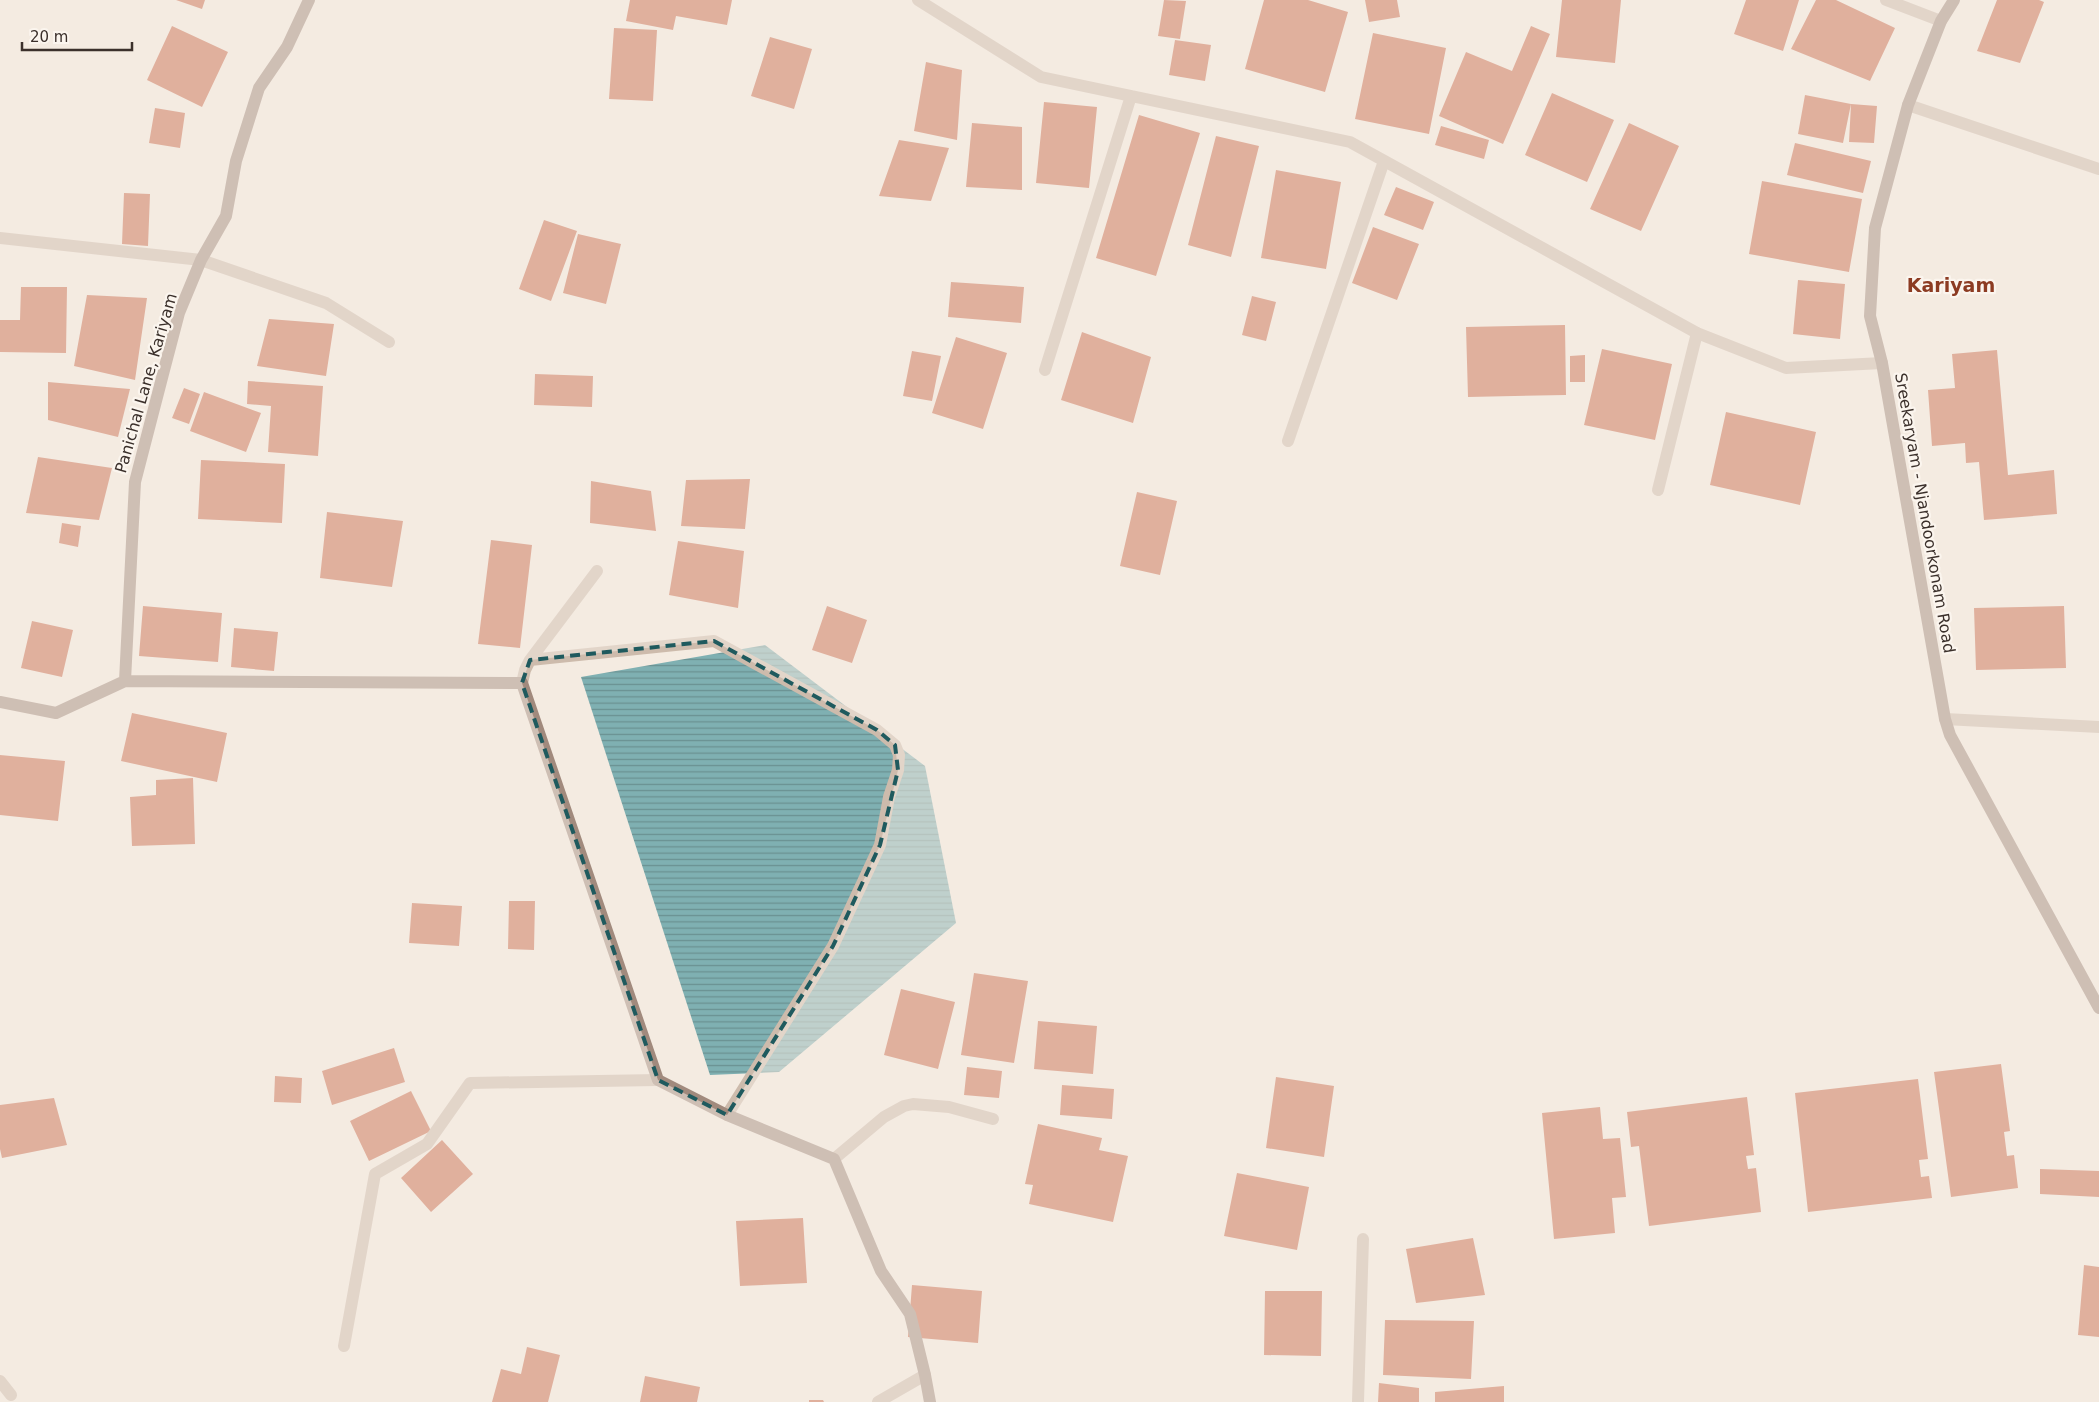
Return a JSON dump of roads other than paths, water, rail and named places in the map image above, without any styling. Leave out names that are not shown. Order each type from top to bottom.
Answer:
[{"type":"street","name":"Panichal Lane, Kariyam","points":[[125,680],[134,482],[179,313],[201,260],[226,216],[236,161],[259,88],[287,47],[309,0]]},
{"type":"street","points":[[918,0],[1041,77],[1350,142],[1697,333],[1786,368],[1882,364]]},
{"type":"street","points":[[1886,0],[1941,21]]},
{"type":"street","name":"Sreekaryam - Njandoorkonam Road","points":[[1954,0],[1941,21],[1908,105],[1875,228],[1870,316],[1882,364],[1945,719],[1950,735],[2099,1008]]},
{"type":"street","points":[[1045,370],[1131,96]]},
{"type":"street","points":[[1908,105],[2099,169]]},
{"type":"street","points":[[1288,441],[1384,161]]},
{"type":"street","points":[[0,238],[201,260],[326,303],[388,342]]},
{"type":"street","points":[[1658,490],[1697,333]]},
{"type":"street","points":[[597,571],[530,660],[522,683],[658,1080]]},
{"type":"street","points":[[530,660],[714,641],[877,730],[895,745],[899,755],[898,770],[889,797],[880,845],[833,946],[728,1115]]},
{"type":"street","points":[[0,702],[56,713],[125,680],[522,683]]},
{"type":"street","points":[[1945,719],[2099,727]]},
{"type":"street","points":[[344,1346],[375,1174],[426,1144],[470,1083],[658,1080],[728,1115],[834,1158],[880,1271],[910,1314],[930,1402]]},
{"type":"street","points":[[834,1158],[884,1117],[904,1106],[913,1104],[949,1107],[993,1119]]},
{"type":"street","points":[[1358,1402],[1363,1239]]},
{"type":"street","points":[[878,1402],[925,1375]]},
{"type":"street","points":[[0,1381],[11,1395]]},
{"type":"water","points":[[765,645],[925,766],[956,923],[779,1072],[710,1075],[581,677]]},
{"type":"district","name":"Kariyam","points":[[1951,285]]}]
